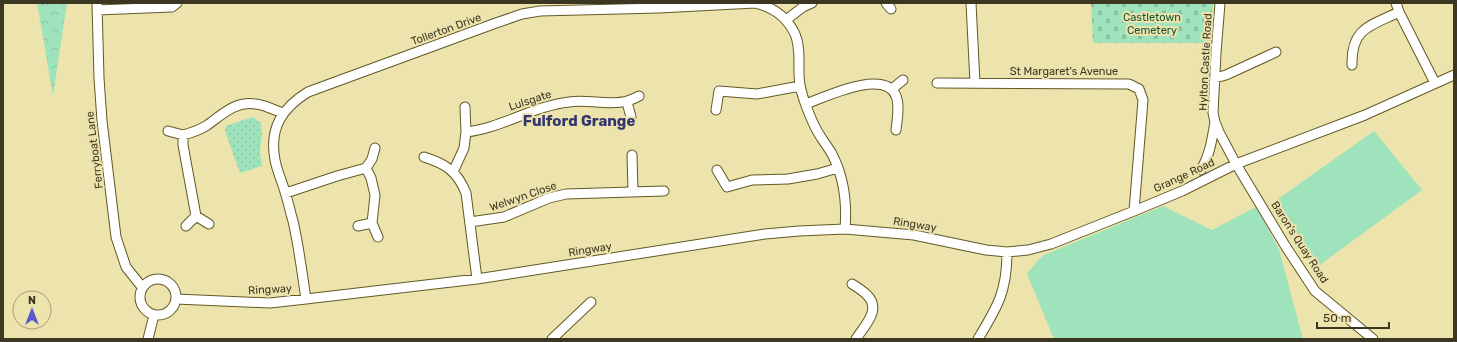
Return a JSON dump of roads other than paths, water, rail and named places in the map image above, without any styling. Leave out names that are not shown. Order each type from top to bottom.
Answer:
[{"type":"street","points":[[97,7],[172,7],[177,3]]},
{"type":"street","name":"Tollerton Drive","points":[[306,299],[286,193],[275,161],[273,144],[276,128],[282,113],[290,104],[308,92],[522,14],[540,11],[592,6],[658,8],[755,3],[776,11],[786,20],[795,34],[798,45],[800,86],[818,132],[832,154],[842,180],[845,203],[845,229]]},
{"type":"street","points":[[786,20],[803,7],[812,3]]},
{"type":"street","points":[[971,3],[974,83]]},
{"type":"street","name":"Hylton Castle Road","points":[[1220,3],[1213,113],[1215,122],[1236,164]]},
{"type":"street","name":"Ferryboat Lane","points":[[97,7],[102,121],[116,237],[126,267],[142,287]]},
{"type":"street","points":[[1352,65],[1352,51],[1359,33],[1397,7],[1435,83]]},
{"type":"street","points":[[1215,78],[1226,75],[1276,52]]},
{"type":"street","name":"Grange Road","points":[[1007,252],[1028,250],[1051,244],[1182,191],[1236,164],[1365,115],[1454,75]]},
{"type":"street","points":[[892,89],[903,80]]},
{"type":"street","name":"St Margaret's Avenue","points":[[937,83],[1130,84],[1139,89],[1143,100],[1134,211]]},
{"type":"street","points":[[806,104],[848,88],[866,85],[881,85],[892,89],[896,96],[898,104],[896,130]]},
{"type":"street","points":[[716,110],[719,91],[757,94],[800,86]]},
{"type":"street","name":"Lulsgate","points":[[466,132],[482,130],[546,106],[570,101],[603,103],[627,102],[639,96]]},
{"type":"street","points":[[627,102],[631,117]]},
{"type":"street","points":[[168,131],[182,135],[193,132],[206,126],[229,108],[243,104],[256,104],[282,113]]},
{"type":"street","points":[[453,172],[464,148],[466,132],[465,107]]},
{"type":"street","name":"Hylton Castle Road","points":[[1201,170],[1206,162],[1210,150],[1215,122]]},
{"type":"street","points":[[182,135],[196,216],[209,224]]},
{"type":"street","points":[[286,193],[366,168],[372,158],[375,148]]},
{"type":"street","points":[[632,155],[633,191]]},
{"type":"street","points":[[424,157],[445,165],[461,182],[466,193],[477,279]]},
{"type":"street","name":"Baron's Quay Road","points":[[1236,164],[1286,247],[1315,291],[1373,339]]},
{"type":"street","points":[[366,168],[371,178],[375,195],[372,223],[378,237]]},
{"type":"street","points":[[717,170],[727,187],[752,180],[788,179],[817,174],[838,168]]},
{"type":"street","name":"Welwyn Close","points":[[470,222],[504,217],[549,198],[566,194],[664,191]]},
{"type":"street","points":[[186,226],[196,216]]},
{"type":"street","points":[[358,226],[372,223]]},
{"type":"street","name":"Ringway","points":[[176,299],[270,303],[477,279],[764,234],[800,231],[845,229],[914,235],[986,250],[1007,252]]},
{"type":"street","points":[[978,339],[998,305],[1005,284],[1007,252]]},
{"type":"street","points":[[155,278],[164,279],[169,282],[175,292],[176,299],[174,305],[166,313],[154,314],[144,308],[140,303],[139,295],[142,287],[149,280],[155,278]]},
{"type":"street","points":[[852,284],[868,295],[873,303],[874,310],[872,316],[856,339]]},
{"type":"street","points":[[552,339],[591,302]]},
{"type":"street","points":[[148,339],[154,314]]},
{"type":"district","name":"Fulford Grange","points":[[579,121]]},
{"type":"park label","name":"Castletown Cemetery","points":[[1152,23]]}]
